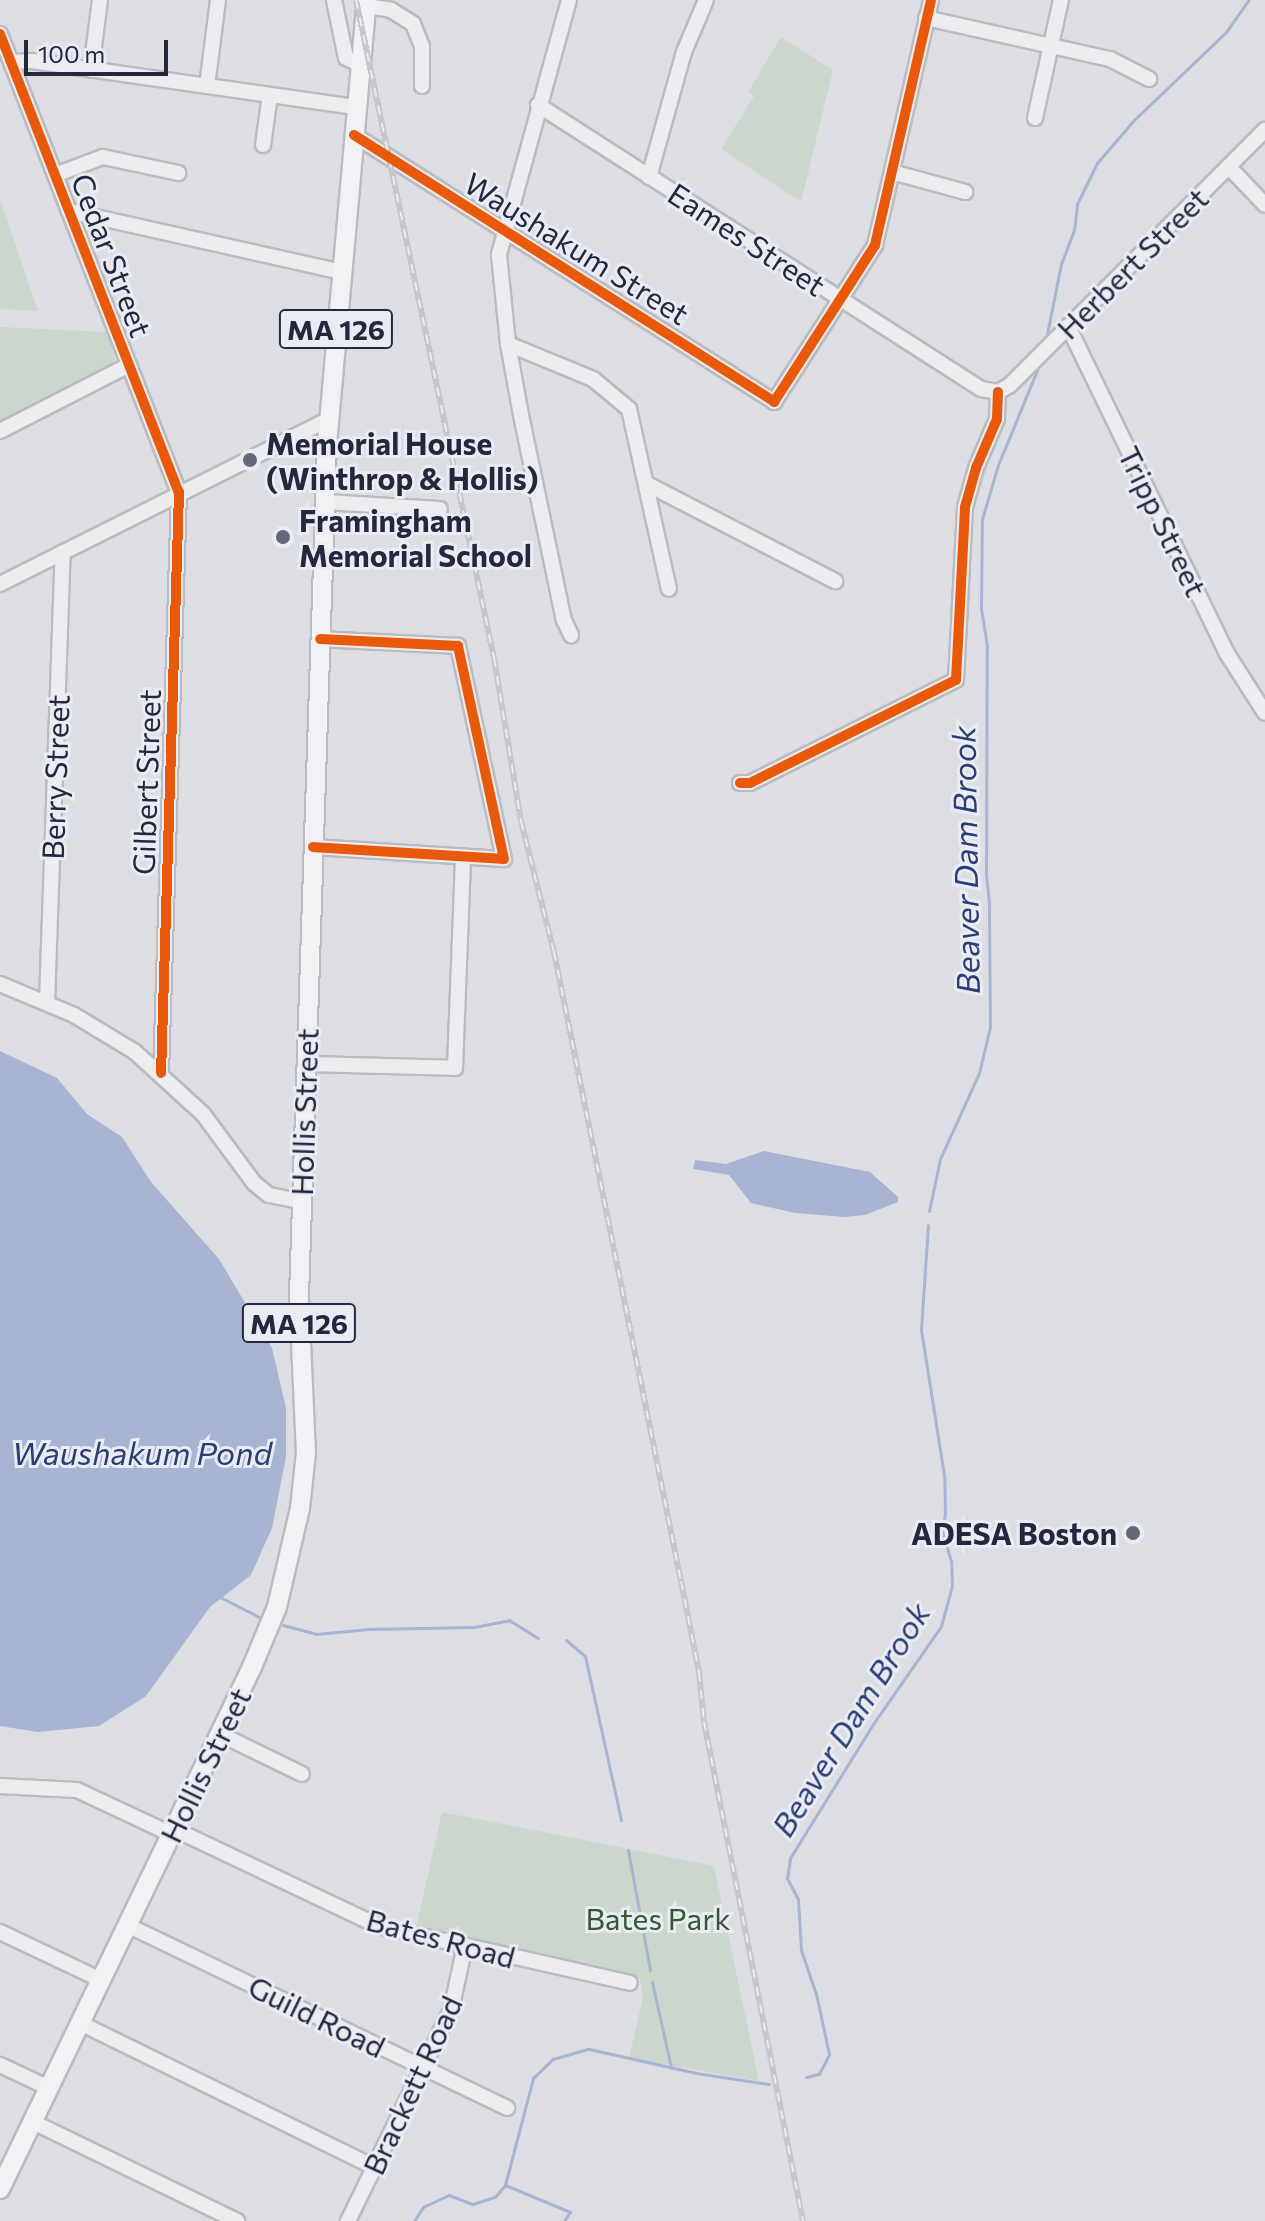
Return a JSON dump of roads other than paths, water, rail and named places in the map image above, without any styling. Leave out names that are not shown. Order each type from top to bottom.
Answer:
[{"type":"main road","name":"Hollis Street","points":[[0,2189],[220,1734],[277,1607],[300,1508],[306,1453],[299,1318],[301,1201],[328,420],[367,3]]},
{"type":"street","points":[[91,70],[100,0]]},
{"type":"street","points":[[207,86],[218,0]]},
{"type":"street","points":[[334,0],[346,58],[361,65]]},
{"type":"street","points":[[569,0],[503,230],[499,255],[508,344],[564,620],[571,635]]},
{"type":"street","points":[[649,177],[684,52],[706,0]]},
{"type":"street","points":[[841,300],[875,245],[931,0]]},
{"type":"street","points":[[1035,118],[1061,0]]},
{"type":"street","points":[[367,3],[395,11],[413,24],[422,46],[422,86]]},
{"type":"street","points":[[926,18],[1118,62],[1149,79]]},
{"type":"street","name":"Cedar Street","points":[[0,34],[179,492]]},
{"type":"street","points":[[11,62],[357,107]]},
{"type":"street","points":[[263,145],[270,95]]},
{"type":"street","name":"Eames Street","points":[[538,105],[981,389],[998,392]]},
{"type":"street","name":"Herbert Street","points":[[998,392],[1028,367],[1265,130]]},
{"type":"street","name":"Waushakum Street","points":[[354,135],[774,402],[841,300]]},
{"type":"street","points":[[55,175],[100,157],[178,173]]},
{"type":"street","points":[[1229,167],[1265,205]]},
{"type":"street","points":[[892,172],[965,192]]},
{"type":"street","points":[[69,211],[341,272]]},
{"type":"street","name":"Tripp Street","points":[[1068,326],[1226,652],[1265,713]]},
{"type":"street","points":[[508,344],[593,379],[629,409],[669,589]]},
{"type":"street","points":[[0,431],[129,365]]},
{"type":"street","points":[[740,783],[750,783],[956,680],[963,515],[972,478],[997,419],[998,392]]},
{"type":"street","points":[[0,584],[328,420]]},
{"type":"street","points":[[647,484],[835,581]]},
{"type":"street","name":"Gilbert Street","points":[[161,1073],[179,492]]},
{"type":"street","points":[[325,502],[440,509]]},
{"type":"street","name":"Berry Street","points":[[47,1002],[63,552]]},
{"type":"street","points":[[313,847],[504,859],[458,646],[320,639]]},
{"type":"street","points":[[306,1064],[455,1068],[463,856]]},
{"type":"street","points":[[0,984],[47,1002],[110,1035],[161,1073],[203,1114],[254,1183],[269,1195],[301,1201]]},
{"type":"street","points":[[220,1734],[302,1774]]},
{"type":"street","name":"Bates Road","points":[[0,1786],[77,1790],[378,1926],[630,1983]]},
{"type":"street","name":"Guild Road","points":[[127,1925],[507,2108]]},
{"type":"street","points":[[0,1932],[101,1980]]},
{"type":"street","name":"Brackett Road","points":[[348,2221],[451,2010],[465,1946]]},
{"type":"street","points":[[80,2023],[374,2167]]},
{"type":"street","points":[[0,2065],[49,2088]]},
{"type":"street","points":[[33,2122],[237,2221]]},
{"type":"water","name":"Waushakum Pond","points":[[0,1051],[57,1078],[87,1114],[122,1137],[151,1182],[219,1259],[272,1348],[286,1408],[286,1457],[272,1528],[251,1575],[210,1607],[146,1696],[99,1726],[38,1732],[0,1726]]},
{"type":"water","points":[[764,1151],[870,1172],[898,1197],[898,1202],[865,1215],[845,1217],[795,1213],[751,1203],[729,1175],[693,1169],[695,1160],[726,1164]]},
{"type":"waterway","name":"Beaver Dam Brook","points":[[1045,344],[1061,264],[1074,230],[1077,204],[1097,163],[1134,120],[1226,32],[1248,0]]},
{"type":"waterway","name":"Beaver Dam Brook","points":[[929,1211],[940,1159],[979,1073],[990,1027],[986,876],[987,646],[981,609],[982,519],[998,465],[1040,363]]},
{"type":"waterway","name":"Beaver Dam Brook","points":[[806,2077],[819,2074],[829,2054],[816,1994],[801,1950],[798,1899],[787,1878],[790,1858],[873,1724],[941,1626],[952,1586],[951,1561],[942,1532],[944,1475],[921,1330],[928,1225]]},
{"type":"waterway","points":[[220,1597],[259,1617]]},
{"type":"waterway","points":[[283,1625],[316,1634],[369,1629],[474,1627],[509,1620],[538,1638]]},
{"type":"waterway","points":[[566,1640],[585,1656],[621,1820]]},
{"type":"waterway","points":[[628,1850],[650,1970]]},
{"type":"waterway","points":[[652,1982],[671,2068]]},
{"type":"waterway","points":[[564,2221],[570,2212],[505,2185],[533,2078],[553,2059],[589,2049],[696,2073],[769,2084]]},
{"type":"waterway","points":[[414,2221],[423,2207],[449,2195],[473,2204],[495,2197],[505,2185]]},
{"type":"railway","points":[[356,0],[494,658],[521,821],[554,952],[681,1581],[699,1672],[704,1722],[803,2221]]},
{"type":"place","name":"Memorial House (Winthrop & Hollis)","points":[[250,460]]},
{"type":"place","name":"Framingham Memorial School","points":[[283,537]]},
{"type":"place","name":"ADESA Boston","points":[[1133,1533]]},
{"type":"park label","name":"Bates Park","points":[[658,1918]]}]
